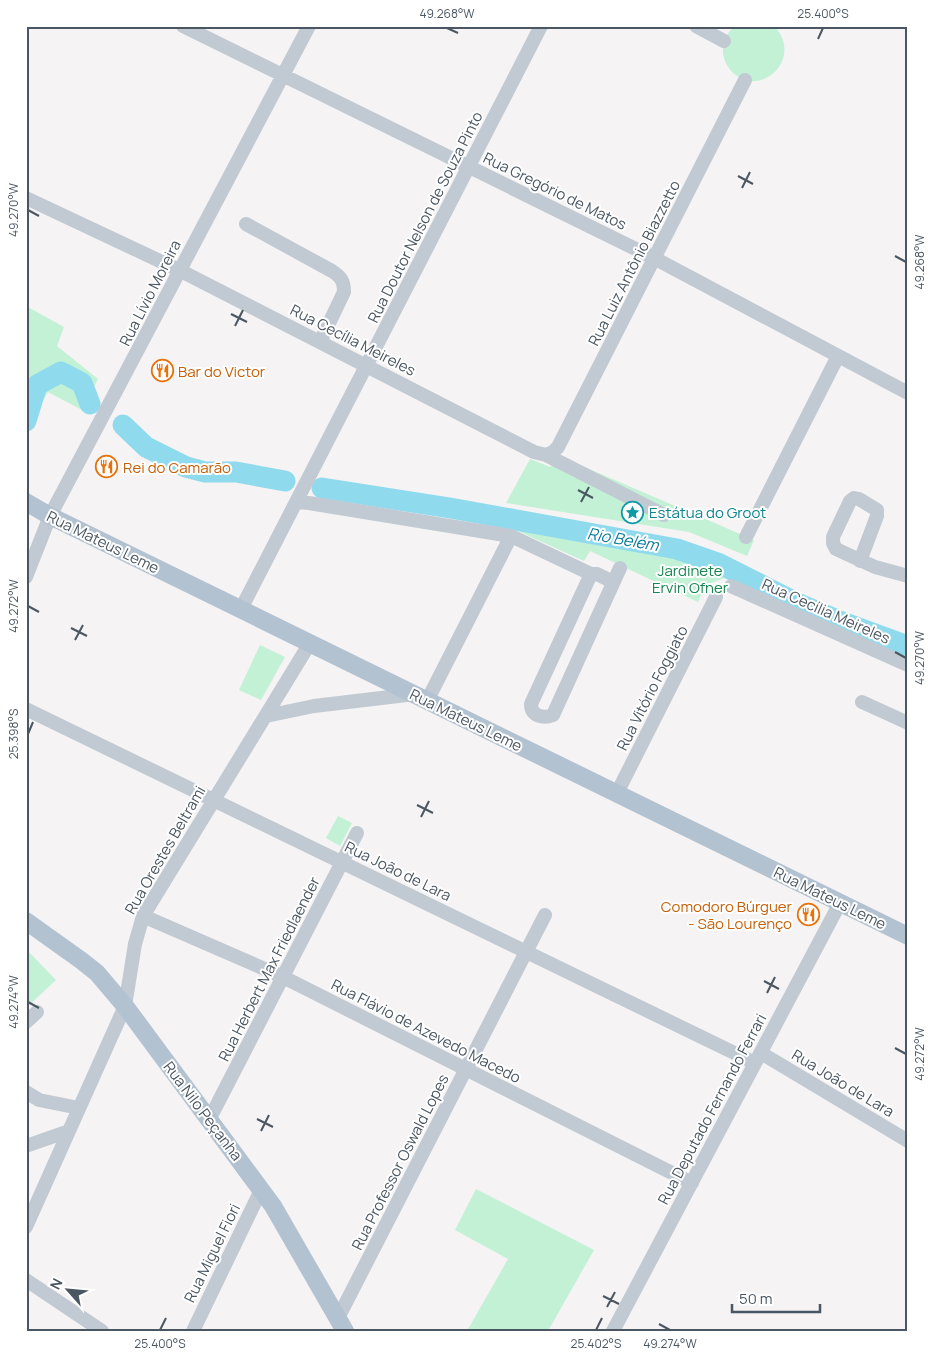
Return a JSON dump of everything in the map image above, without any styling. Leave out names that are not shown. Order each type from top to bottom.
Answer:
[{"type":"main road","name":"Rua Mateus Leme","points":[[26,502],[50,516],[908,936]]},
{"type":"main road","name":"Rua Nilo Peçanha","points":[[26,921],[89,967],[108,985],[125,1006],[261,1190],[280,1218],[342,1324]]},
{"type":"street","name":"Rua Gregório de Matos","points":[[184,26],[654,258],[908,393]]},
{"type":"street","name":"Rua Lívio Moreira","points":[[26,577],[50,516],[112,402],[179,270],[308,26]]},
{"type":"street","name":"Rua Doutor Nelson de Souza Pinto","points":[[241,609],[541,26]]},
{"type":"street","points":[[696,26],[724,41]]},
{"type":"street","name":"Rua Luiz Antônio Biazzetto","points":[[546,455],[558,447],[745,80]]},
{"type":"street","name":"Rua Cecília Meireles","points":[[26,198],[179,270],[534,452],[546,455],[664,515]]},
{"type":"street","points":[[246,224],[340,276],[344,283],[344,292],[320,342]]},
{"type":"street","points":[[746,537],[838,356]]},
{"type":"street","points":[[296,502],[511,536],[591,574],[597,574],[613,582]]},
{"type":"street","points":[[266,716],[314,706],[421,698],[511,536]]},
{"type":"street","points":[[860,561],[908,576]]},
{"type":"street","points":[[591,574],[531,704],[531,709],[540,717],[553,715],[620,568]]},
{"type":"street","name":"Rua Cecília Meireles","points":[[731,586],[908,665]]},
{"type":"street","name":"Rua Vitório Foggiato","points":[[616,793],[716,596]]},
{"type":"street","name":"Rua Orestes Beltrami","points":[[26,1227],[125,1006],[135,944],[143,916],[310,643]]},
{"type":"street","points":[[862,702],[908,722]]},
{"type":"street","name":"Rua João de Lara","points":[[26,709],[526,952],[758,1058],[908,1141]]},
{"type":"street","name":"Rua Herbert Max Friedlaender","points":[[209,1120],[357,833]]},
{"type":"street","name":"Rua Deputado Fernando Ferrari","points":[[613,1331],[840,903]]},
{"type":"street","name":"Rua Professor Oswald Lopes","points":[[342,1324],[466,1069],[545,914]]},
{"type":"street","name":"Rua Flávio de Azevedo Macedo","points":[[143,916],[283,976],[692,1183]]},
{"type":"street","points":[[26,1022],[36,1012]]},
{"type":"street","points":[[26,1092],[39,1100],[80,1108]]},
{"type":"street","points":[[26,1146],[69,1131]]},
{"type":"street","name":"Rua Miguel Fiori","points":[[193,1331],[261,1190]]},
{"type":"street","points":[[26,1280],[102,1331]]},
{"type":"green space","points":[[735,26],[774,26],[782,38],[784,51],[782,62],[775,72],[766,78],[754,81],[742,79],[731,71],[724,58],[723,46],[725,38]]},
{"type":"green space","points":[[26,306],[64,327],[57,346],[98,379],[82,410],[48,392],[27,429]]},
{"type":"green space","points":[[559,456],[754,540],[747,556],[689,532],[506,503],[530,459],[550,467]]},
{"type":"green space","name":"Jardinete Ervin Ofner","points":[[509,527],[654,552],[733,575],[706,585],[698,602],[590,551],[584,561]]},
{"type":"green space","points":[[260,645],[285,657],[261,700],[239,690]]},
{"type":"green space","points":[[338,816],[352,823],[340,846],[326,838]]},
{"type":"green space","points":[[26,949],[56,980],[26,1008]]},
{"type":"green space","points":[[476,1189],[594,1250],[548,1331],[467,1331],[508,1259],[455,1230]]},
{"type":"waterway","name":"Rio Belém","points":[[26,421],[37,385],[61,372],[82,383],[90,404]]},
{"type":"waterway","name":"Rio Belém","points":[[123,425],[146,447],[186,467],[205,472],[236,472],[285,481]]},
{"type":"waterway","name":"Rio Belém","points":[[322,488],[450,508],[677,549],[720,564],[799,604],[837,620],[908,646]]},
{"type":"place","name":"Bar do Victor","points":[[162,371]]},
{"type":"place","name":"Rei do Camarão","points":[[107,467]]},
{"type":"place","name":"Estátua do Groot","points":[[633,512]]},
{"type":"place","name":"Comodoro Búrguer - São Lourenço","points":[[808,915]]}]
